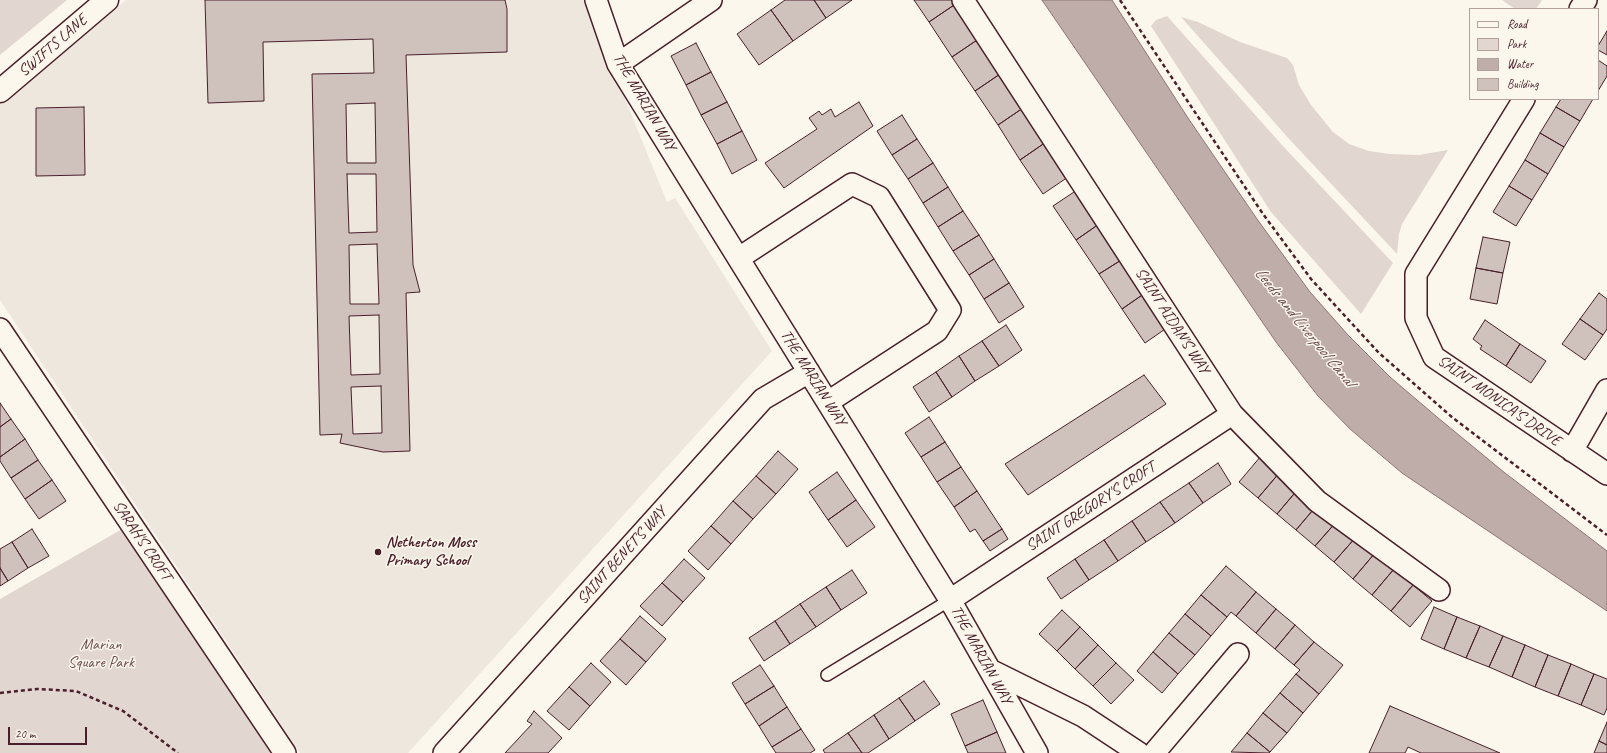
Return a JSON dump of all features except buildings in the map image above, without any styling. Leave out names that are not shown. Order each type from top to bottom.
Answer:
[{"type":"street","name":"SWIFTS LANE","points":[[0,91],[107,0]]},
{"type":"street","name":"THE MARIAN WAY","points":[[596,0],[618,64],[950,600],[1037,753]]},
{"type":"street","points":[[618,64],[711,0]]},
{"type":"street","name":"SAINT AIDAN'S WAY","points":[[963,0],[1232,414],[1317,501],[1439,590]]},
{"type":"street","name":"SAINT MONICA'S DRIVE","points":[[1523,100],[1416,274],[1416,318],[1434,357],[1607,474]]},
{"type":"street","points":[[739,258],[852,184],[879,197],[950,310],[936,331],[828,402]]},
{"type":"street","name":"SARAH'S CROFT","points":[[0,329],[285,753]]},
{"type":"street","name":"SAINT BENET'S WAY","points":[[444,753],[763,398],[809,372]]},
{"type":"street","points":[[1572,451],[1607,390]]},
{"type":"street","name":"SAINT GREGORY'S CROFT","points":[[950,600],[1232,414]]},
{"type":"street","points":[[1154,753],[1238,654]]},
{"type":"street","points":[[990,670],[1083,716],[1139,753]]},
{"type":"lane","points":[[827,675],[950,600]]},
{"type":"path","points":[[1120,0],[1263,214],[1311,279],[1379,352],[1453,418],[1607,535]]},
{"type":"path","points":[[0,693],[37,688],[76,691],[123,711],[178,753]]},
{"type":"shaded area","name":"Netherton Moss Primary School","points":[[126,0],[585,0],[667,202],[675,198],[772,351],[408,753],[300,753],[0,300],[0,103]]},
{"type":"green space","points":[[0,0],[67,0],[0,55]]},
{"type":"green space","points":[[1502,0],[1542,0],[1537,8],[1514,8]]},
{"type":"green space","points":[[1167,16],[1282,145],[1393,263],[1361,314],[1271,212],[1151,26],[1156,20]]},
{"type":"green space","points":[[1181,17],[1198,22],[1240,42],[1287,58],[1293,65],[1299,85],[1311,105],[1333,132],[1349,144],[1369,151],[1390,154],[1419,155],[1448,150],[1402,224],[1399,234],[1397,254],[1290,140]]},
{"type":"green space","name":"Marian Square Park","points":[[131,524],[285,753],[0,753],[0,599]]},
{"type":"water","name":"Leeds and Liverpool Canal","points":[[1042,0],[1112,0],[1188,118],[1257,219],[1310,292],[1348,335],[1390,377],[1437,417],[1505,473],[1607,551],[1607,611],[1402,473],[1350,429],[1318,396],[1276,342]]},
{"type":"place","name":"Netherton Moss Primary School","points":[[378,552]]}]
